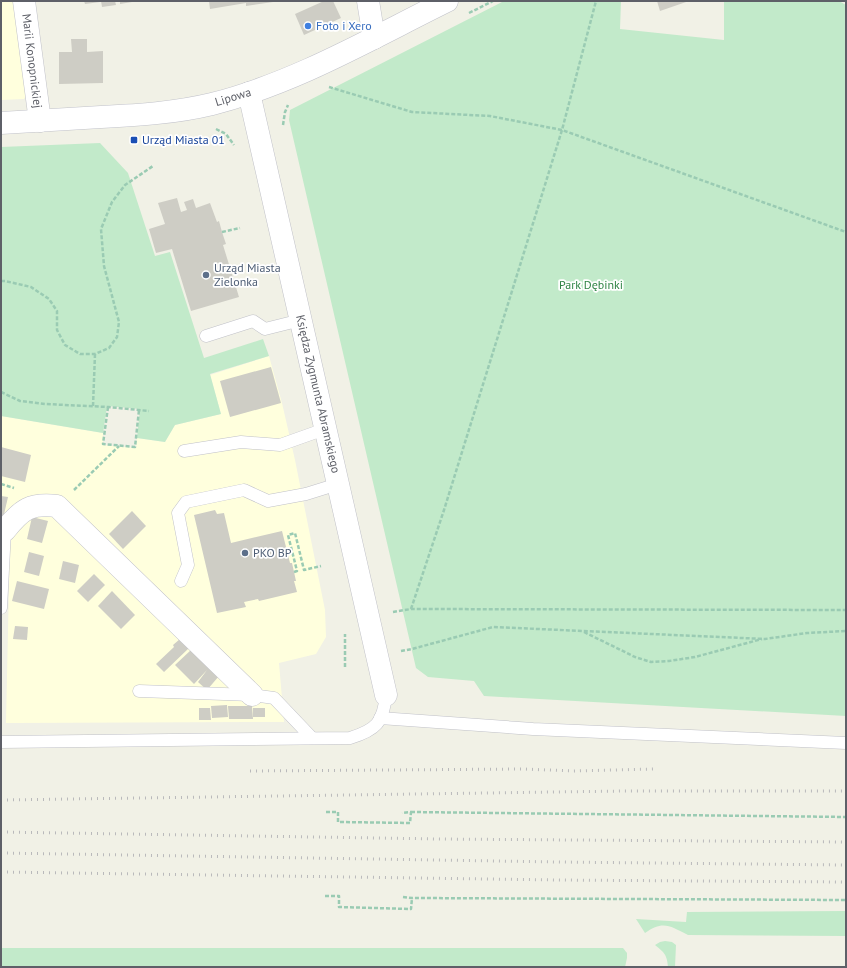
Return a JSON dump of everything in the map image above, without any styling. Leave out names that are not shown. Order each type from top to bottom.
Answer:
[{"type":"street","name":"Marii Konopnickiej","points":[[24,1],[40,121]]},
{"type":"street","points":[[368,1],[374,38]]},
{"type":"street","name":"Lipowa","points":[[1,123],[139,115],[211,104],[250,93],[280,82],[374,38],[447,1]]},
{"type":"street","name":"Księdza Zygmunta Abramskiego","points":[[250,93],[386,695]]},
{"type":"street","points":[[3,529],[17,515],[30,507],[43,504],[57,506],[252,695]]},
{"type":"lane","points":[[206,336],[253,321],[266,329],[301,320]]},
{"type":"lane","points":[[184,451],[241,442],[280,445],[326,429]]},
{"type":"lane","points":[[181,581],[188,565],[178,513],[186,502],[244,490],[268,501],[306,494],[338,484]]},
{"type":"lane","points":[[1,608],[3,529]]},
{"type":"lane","points":[[139,691],[252,695],[274,698],[312,738]]},
{"type":"lane","points":[[1,742],[350,738],[365,733],[375,726],[385,707],[386,695]]},
{"type":"lane","points":[[380,718],[533,729],[846,743]]},
{"type":"path","points":[[596,1],[562,130],[444,510],[411,609],[846,610]]},
{"type":"path","points":[[327,86],[412,112],[490,116],[562,130],[846,232]]},
{"type":"path","points":[[1,281],[31,287],[50,300],[57,311],[57,330],[64,345],[80,354],[95,354],[109,348],[117,337],[119,322],[104,266],[101,229],[112,202],[125,185],[152,166]]},
{"type":"path","points":[[222,232],[240,228]]},
{"type":"path","points":[[93,406],[95,354]]},
{"type":"path","points":[[1,392],[20,401],[149,411]]},
{"type":"path","points":[[108,407],[104,444],[119,446],[135,447],[139,410]]},
{"type":"path","points":[[57,506],[119,446]]},
{"type":"path","points":[[304,570],[296,533],[288,535],[296,572],[321,566]]},
{"type":"path","points":[[377,655],[412,649],[493,627],[764,639]]},
{"type":"path","points":[[583,632],[651,662],[695,658],[764,639],[807,633],[846,631]]},
{"type":"path","points":[[345,632],[345,667]]},
{"type":"path","points":[[326,812],[338,812],[338,822],[410,823],[411,812]]},
{"type":"path","points":[[402,813],[846,817]]},
{"type":"path","points":[[325,896],[339,896],[339,907],[411,909],[412,898]]},
{"type":"path","points":[[403,897],[846,900]]},
{"type":"shaded area","points":[[1,1],[17,1],[30,90],[24,99],[1,100]]},
{"type":"shaded area","points":[[269,356],[282,403],[295,460],[325,610],[326,637],[316,654],[279,663],[284,722],[6,723],[10,538],[1,536],[1,416],[103,433],[103,445],[136,448],[137,438],[165,442],[175,425],[221,414],[210,375]]},
{"type":"green space","name":"Park Dębinki","points":[[504,1],[621,1],[620,29],[724,40],[724,1],[839,1],[846,5],[846,716],[484,696],[474,681],[428,677],[416,668],[289,120],[290,110]]},
{"type":"green space","points":[[100,143],[128,173],[155,256],[170,252],[204,358],[263,339],[269,356],[210,374],[221,414],[175,425],[165,442],[137,438],[140,409],[107,406],[103,433],[1,416],[1,147]]},
{"type":"green space","points":[[846,911],[846,936],[688,935],[666,926],[651,929],[645,933],[636,919],[686,922],[687,912]]},
{"type":"green space","points":[[665,941],[672,942],[676,945],[675,967],[668,967],[665,954],[655,945]]},
{"type":"green space","points":[[1,948],[623,948],[627,953],[627,958],[625,967],[1,967]]},
{"type":"building","points":[[84,1],[100,1],[100,2],[85,4]]},
{"type":"building","points":[[101,1],[115,1],[116,5],[102,7]]},
{"type":"building","points":[[120,1],[132,1],[132,2],[120,4]]},
{"type":"building","points":[[209,1],[273,2],[246,6],[246,3],[210,9]]},
{"type":"building","points":[[324,1],[333,1],[341,18],[304,35],[295,14]]},
{"type":"building","points":[[657,1],[689,1],[660,11]]},
{"type":"building","points":[[71,39],[87,39],[87,52],[103,51],[103,83],[59,84],[59,52],[72,52]]},
{"type":"building","name":"Urząd Miasta Zielonka","points":[[177,198],[181,212],[187,210],[184,202],[193,199],[196,208],[210,203],[217,222],[219,221],[226,244],[223,245],[239,297],[191,311],[172,249],[156,253],[149,229],[165,224],[158,203]]},
{"type":"building","points":[[271,367],[281,403],[230,417],[220,381]]},
{"type":"building","points":[[1,447],[31,455],[25,482],[1,476]]},
{"type":"building","points":[[1,496],[8,497],[2,523],[1,523]]},
{"type":"building","name":"PKO BP","points":[[215,510],[217,514],[224,513],[231,543],[282,531],[290,563],[292,563],[297,592],[259,601],[258,599],[244,602],[246,607],[217,613],[194,515]]},
{"type":"building","points":[[132,511],[146,526],[123,549],[109,534]]},
{"type":"building","points":[[32,517],[48,521],[42,543],[27,539]]},
{"type":"building","points":[[29,552],[44,556],[39,576],[24,572]]},
{"type":"building","points":[[63,561],[79,565],[75,583],[59,579]]},
{"type":"building","points":[[94,574],[105,585],[88,602],[77,591]]},
{"type":"building","points":[[17,581],[49,589],[44,609],[12,601]]},
{"type":"building","points":[[112,591],[135,615],[121,629],[98,606]]},
{"type":"building","points":[[15,626],[28,627],[27,640],[13,639]]},
{"type":"building","points":[[180,639],[189,648],[164,672],[156,664],[174,647],[173,645]]},
{"type":"building","points":[[191,650],[219,676],[207,690],[198,682],[207,670],[194,684],[175,665]]},
{"type":"building","points":[[227,705],[228,717],[212,718],[211,706]]},
{"type":"building","points":[[228,706],[252,706],[253,719],[229,719]]},
{"type":"building","points":[[199,708],[210,708],[211,720],[199,720]]},
{"type":"building","points":[[253,708],[265,708],[265,717],[253,717]]},
{"type":"railway","points":[[250,771],[523,769],[573,771],[654,769]]},
{"type":"railway","points":[[1,800],[624,791],[846,791]]},
{"type":"railway","points":[[1,832],[440,839],[846,842]]},
{"type":"railway","points":[[1,853],[846,865]]},
{"type":"railway","points":[[1,872],[557,880],[846,882]]},
{"type":"place","name":"Foto i Xero","points":[[308,26]]},
{"type":"place","name":"Urząd Miasta 01","points":[[134,140]]},
{"type":"place","name":"Urząd Miasta Zielonka","points":[[206,275]]},
{"type":"place","name":"PKO BP","points":[[245,553]]}]
